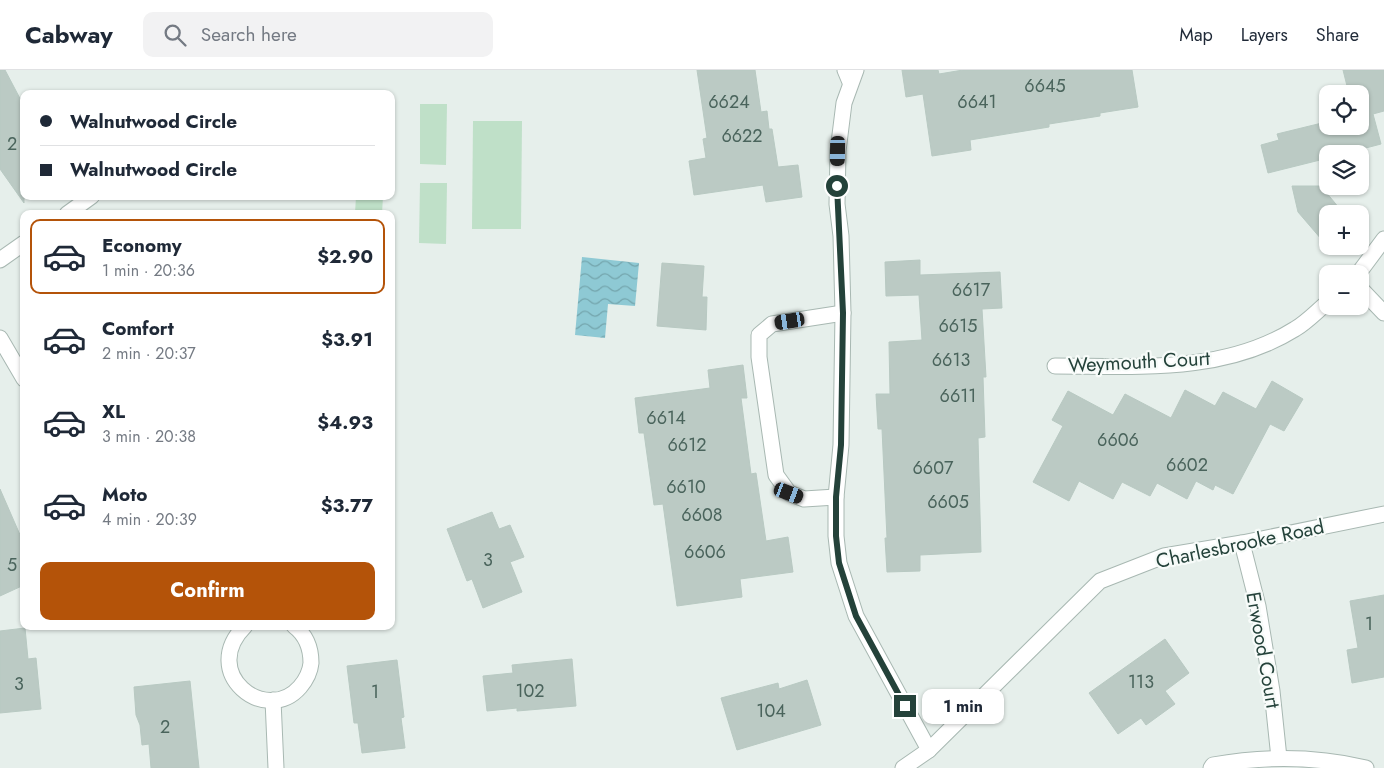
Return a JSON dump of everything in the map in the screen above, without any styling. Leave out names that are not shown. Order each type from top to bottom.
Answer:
[{"type":"street","points":[[850,74],[838,151],[837,204],[841,236],[843,313],[841,445],[836,497],[836,536],[839,563],[856,616],[929,750]]},
{"type":"street","points":[[73,210],[86,200]]},
{"type":"street","points":[[1365,265],[1384,239]]},
{"type":"street","points":[[0,260],[20,247]]},
{"type":"street","points":[[1369,298],[1384,314]]},
{"type":"street","name":"Weymouth Court","points":[[1055,366],[1169,365],[1205,362],[1237,355],[1268,343],[1296,328],[1319,309]]},
{"type":"street","points":[[836,497],[804,499],[789,493],[776,475],[759,357],[759,335],[772,324],[843,313]]},
{"type":"street","points":[[0,338],[20,372]]},
{"type":"street","name":"Charlesbrooke Road","points":[[903,768],[929,750],[1100,581],[1164,556],[1242,543],[1384,514]]},
{"type":"street","name":"Erwood Court","points":[[1242,543],[1260,615],[1272,691],[1278,758]]},
{"type":"street","points":[[241,630],[236,635],[230,648],[229,661],[232,675],[239,686],[249,695],[273,700],[286,697],[297,690],[305,680],[310,668],[311,654],[307,641],[299,630]]},
{"type":"street","points":[[273,700],[276,768]]},
{"type":"street","points":[[1211,768],[1233,762],[1278,758],[1341,762],[1366,768]]},
{"type":"green space","points":[[420,104],[447,104],[446,165],[420,164]]},
{"type":"green space","points":[[473,121],[522,121],[521,229],[472,229]]},
{"type":"green space","points":[[420,183],[447,183],[446,244],[419,243]]},
{"type":"green space","points":[[356,200],[383,200],[382,210],[355,210]]},
{"type":"water","points":[[582,257],[639,263],[635,306],[608,304],[605,338],[575,335]]},
{"type":"building","points":[[0,70],[5,70],[20,98],[20,197],[0,169]]},
{"type":"building","points":[[697,70],[755,70],[761,112],[767,111],[769,129],[772,129],[778,167],[798,165],[802,197],[766,202],[763,185],[694,195],[689,161],[706,158],[703,139],[707,138]]},
{"type":"building","points":[[902,70],[938,70],[939,74],[963,70],[1132,70],[1138,107],[1100,113],[1100,116],[1049,124],[1049,127],[970,140],[971,150],[932,156],[923,94],[906,97]]},
{"type":"building","points":[[1343,70],[1384,70],[1384,111],[1373,114],[1381,144],[1369,147],[1369,145],[1319,145],[1319,160],[1268,173],[1261,145],[1279,140],[1277,134],[1319,124],[1319,135],[1369,135],[1369,85],[1347,85]]},
{"type":"building","points":[[1292,186],[1319,186],[1319,195],[1328,195],[1337,205],[1319,205],[1319,236],[1298,212]]},
{"type":"building","points":[[920,260],[920,275],[1000,272],[1002,308],[982,309],[986,377],[983,377],[985,437],[978,438],[981,552],[920,555],[920,571],[887,572],[882,429],[878,429],[876,394],[890,394],[889,342],[922,340],[919,295],[886,296],[885,262]]},
{"type":"building","points":[[662,263],[704,266],[702,297],[707,297],[706,330],[657,326]]},
{"type":"building","points":[[743,365],[747,398],[741,398],[751,474],[756,473],[766,541],[788,537],[793,572],[740,579],[742,597],[677,606],[663,504],[654,505],[644,433],[639,433],[635,398],[710,388],[708,370]]},
{"type":"building","points":[[1272,381],[1303,399],[1284,431],[1270,424],[1233,494],[1215,485],[1213,490],[1196,481],[1187,499],[1157,483],[1150,496],[1122,482],[1113,499],[1079,481],[1069,501],[1033,482],[1063,426],[1052,420],[1068,391],[1113,415],[1125,394],[1171,418],[1185,390],[1215,406],[1223,392],[1256,409]]},
{"type":"building","points":[[0,489],[20,535],[20,587],[0,596]]},
{"type":"building","points":[[492,512],[499,529],[510,525],[524,557],[510,562],[522,592],[483,608],[472,579],[467,581],[447,529]]},
{"type":"building","points":[[1384,595],[1384,677],[1352,683],[1347,650],[1358,648],[1350,601]]},
{"type":"building","points":[[20,629],[25,630],[28,659],[36,658],[41,709],[0,713],[0,631]]},
{"type":"building","points":[[1165,639],[1189,673],[1165,691],[1175,704],[1146,725],[1141,718],[1118,734],[1089,693]]},
{"type":"building","points":[[572,659],[576,706],[517,711],[517,708],[487,711],[483,676],[513,673],[512,665]]},
{"type":"building","points":[[397,660],[404,717],[401,718],[405,748],[362,753],[358,723],[354,723],[347,666]]},
{"type":"building","points":[[807,680],[821,725],[737,750],[721,698],[778,683],[779,689]]},
{"type":"building","points":[[190,681],[199,768],[151,768],[149,744],[142,745],[140,725],[136,715],[134,687]]},
{"type":"route","points":[[837,186],[841,236],[843,313],[841,445],[836,497],[836,536],[839,563],[856,616],[905,706]]}]
